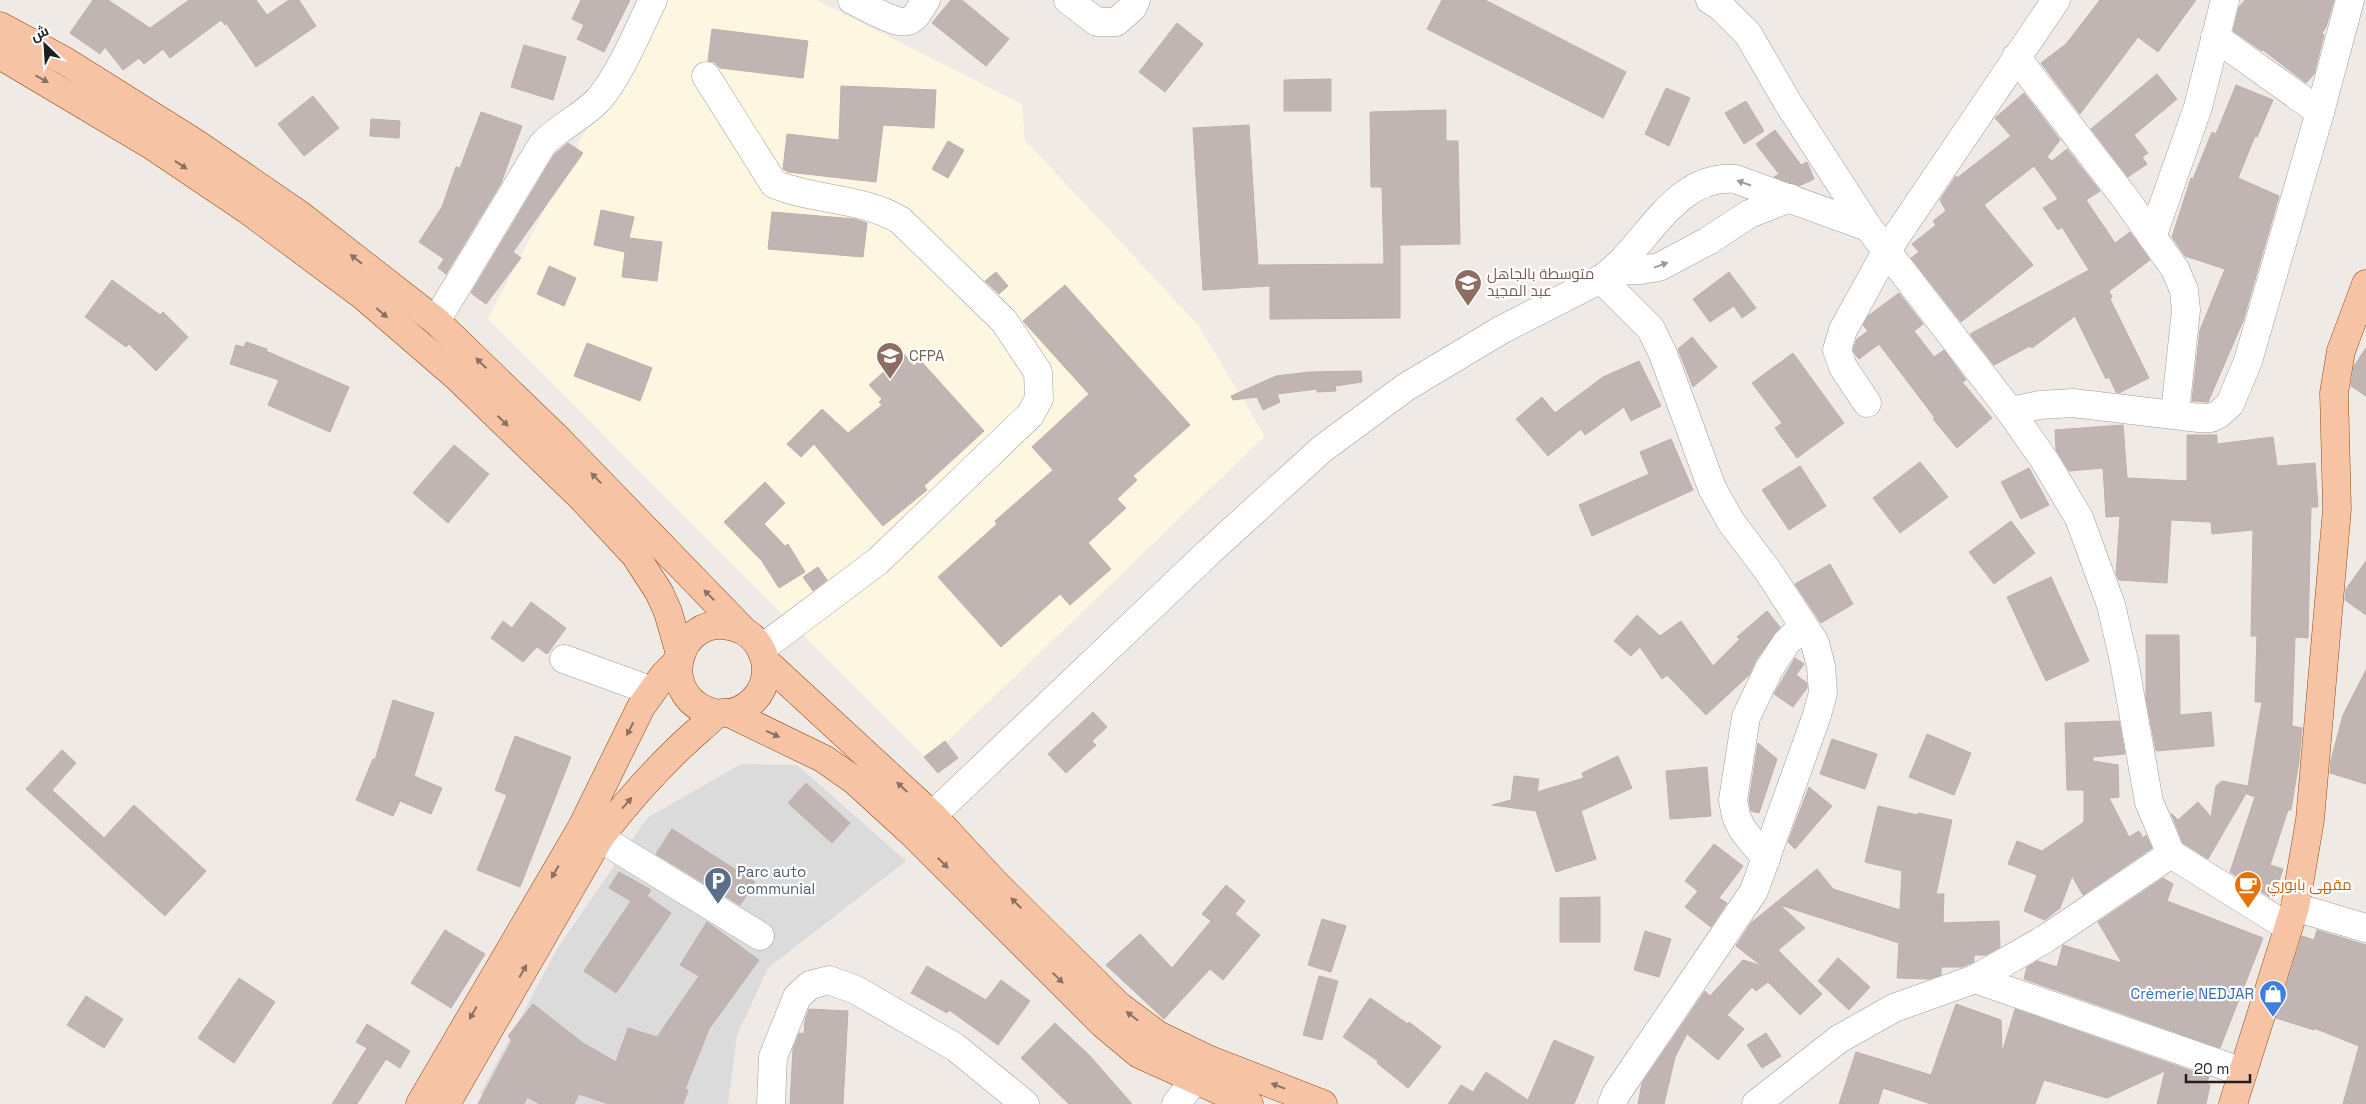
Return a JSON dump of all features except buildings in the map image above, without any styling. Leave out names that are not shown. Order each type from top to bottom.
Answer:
[{"type":"main road","points":[[0,26],[65,62],[194,142],[300,215],[436,321],[558,440],[756,647],[933,816],[996,884],[1119,1006],[1249,1104]]},
{"type":"main road","points":[[0,55],[151,145],[250,211],[362,296],[457,377],[581,497],[635,555],[659,592],[668,612],[679,658],[679,682],[687,696],[698,707],[724,713],[807,750],[839,768],[913,834],[1104,1024],[1139,1054],[1323,1104]]},
{"type":"main road","points":[[2233,1104],[2291,917],[2310,820],[2336,519],[2334,394],[2341,351],[2366,284]]},
{"type":"main road","points":[[420,1104],[591,832],[619,812],[660,767],[724,713],[750,704],[758,695],[764,685],[756,647],[722,625],[711,626],[692,637],[679,658],[652,691],[633,724],[591,832],[446,1104]]},
{"type":"street","points":[[436,321],[542,145],[566,122],[589,108],[607,89],[653,0]]},
{"type":"street","points":[[852,0],[898,22],[909,21],[926,0]]},
{"type":"street","points":[[1068,0],[1097,22],[1116,22],[1132,8],[1136,0]]},
{"type":"street","points":[[1710,0],[1721,7],[1748,34],[1788,103],[1868,227],[2010,411],[2045,460],[2079,518],[2113,614],[2124,661],[2149,802],[2171,854],[2291,917],[2366,928]]},
{"type":"street","points":[[1867,402],[1843,367],[1837,350],[1843,330],[1887,250],[2056,0]]},
{"type":"street","points":[[2152,236],[2198,107],[2225,0]]},
{"type":"street","points":[[2010,411],[2040,405],[2073,403],[2211,418],[2220,414],[2230,404],[2248,361],[2320,112],[2350,0]]},
{"type":"street","points":[[2215,37],[2320,112]]},
{"type":"street","points":[[2016,57],[2176,269],[2184,290],[2186,310],[2175,413]]},
{"type":"street","points":[[706,76],[774,184],[787,189],[863,204],[886,212],[900,220],[1004,321],[1038,372],[1040,388],[1040,399],[1030,415],[878,561],[756,647]]},
{"type":"street","points":[[1607,275],[1657,220],[1681,198],[1701,183],[1719,178],[1735,180],[1790,198],[1868,227]]},
{"type":"street","points":[[913,834],[1210,551],[1322,449],[1406,386],[1501,330],[1607,275],[1659,267],[1708,241],[1749,214],[1790,198]]},
{"type":"street","points":[[1607,275],[1651,330],[1663,354],[1712,488],[1731,522],[1768,572],[1817,651],[1821,666],[1823,693],[1817,715],[1754,891],[1683,993],[1616,1094],[1612,1104]]},
{"type":"street","points":[[1766,859],[1742,829],[1736,816],[1733,800],[1746,716],[1769,669],[1786,643],[1803,626]]},
{"type":"street","points":[[564,659],[652,691]]},
{"type":"street","points":[[591,832],[760,936]]},
{"type":"street","points":[[1756,1104],[1847,1034],[1894,1008],[1975,979],[2045,939],[2171,854]]},
{"type":"street","points":[[1975,979],[2243,1072]]},
{"type":"street","points":[[771,1104],[773,1057],[797,997],[810,985],[829,980],[856,990],[955,1047],[1025,1104]]},
{"type":"street","points":[[1176,1104],[1202,1070]]},
{"type":"shaded area","name":"CFPA","points":[[653,0],[816,0],[1022,104],[1025,140],[1198,325],[1265,436],[928,760],[488,319]]},
{"type":"shaded area","name":"Parc auto communial","points":[[741,764],[797,765],[906,861],[768,968],[737,1035],[728,1104],[514,1104],[480,1094],[557,949],[647,818]]},
{"type":"place","name":"متوسطة بالجاهل عبد المجيد","points":[[1468,307]]},
{"type":"place","name":"CFPA","points":[[890,380]]},
{"type":"place","name":"Parc auto communial","points":[[718,905]]},
{"type":"place","name":"مقهى بابوري","points":[[2248,909]]},
{"type":"place","name":"Crèmerie NEDJAR","points":[[2273,1018]]}]
